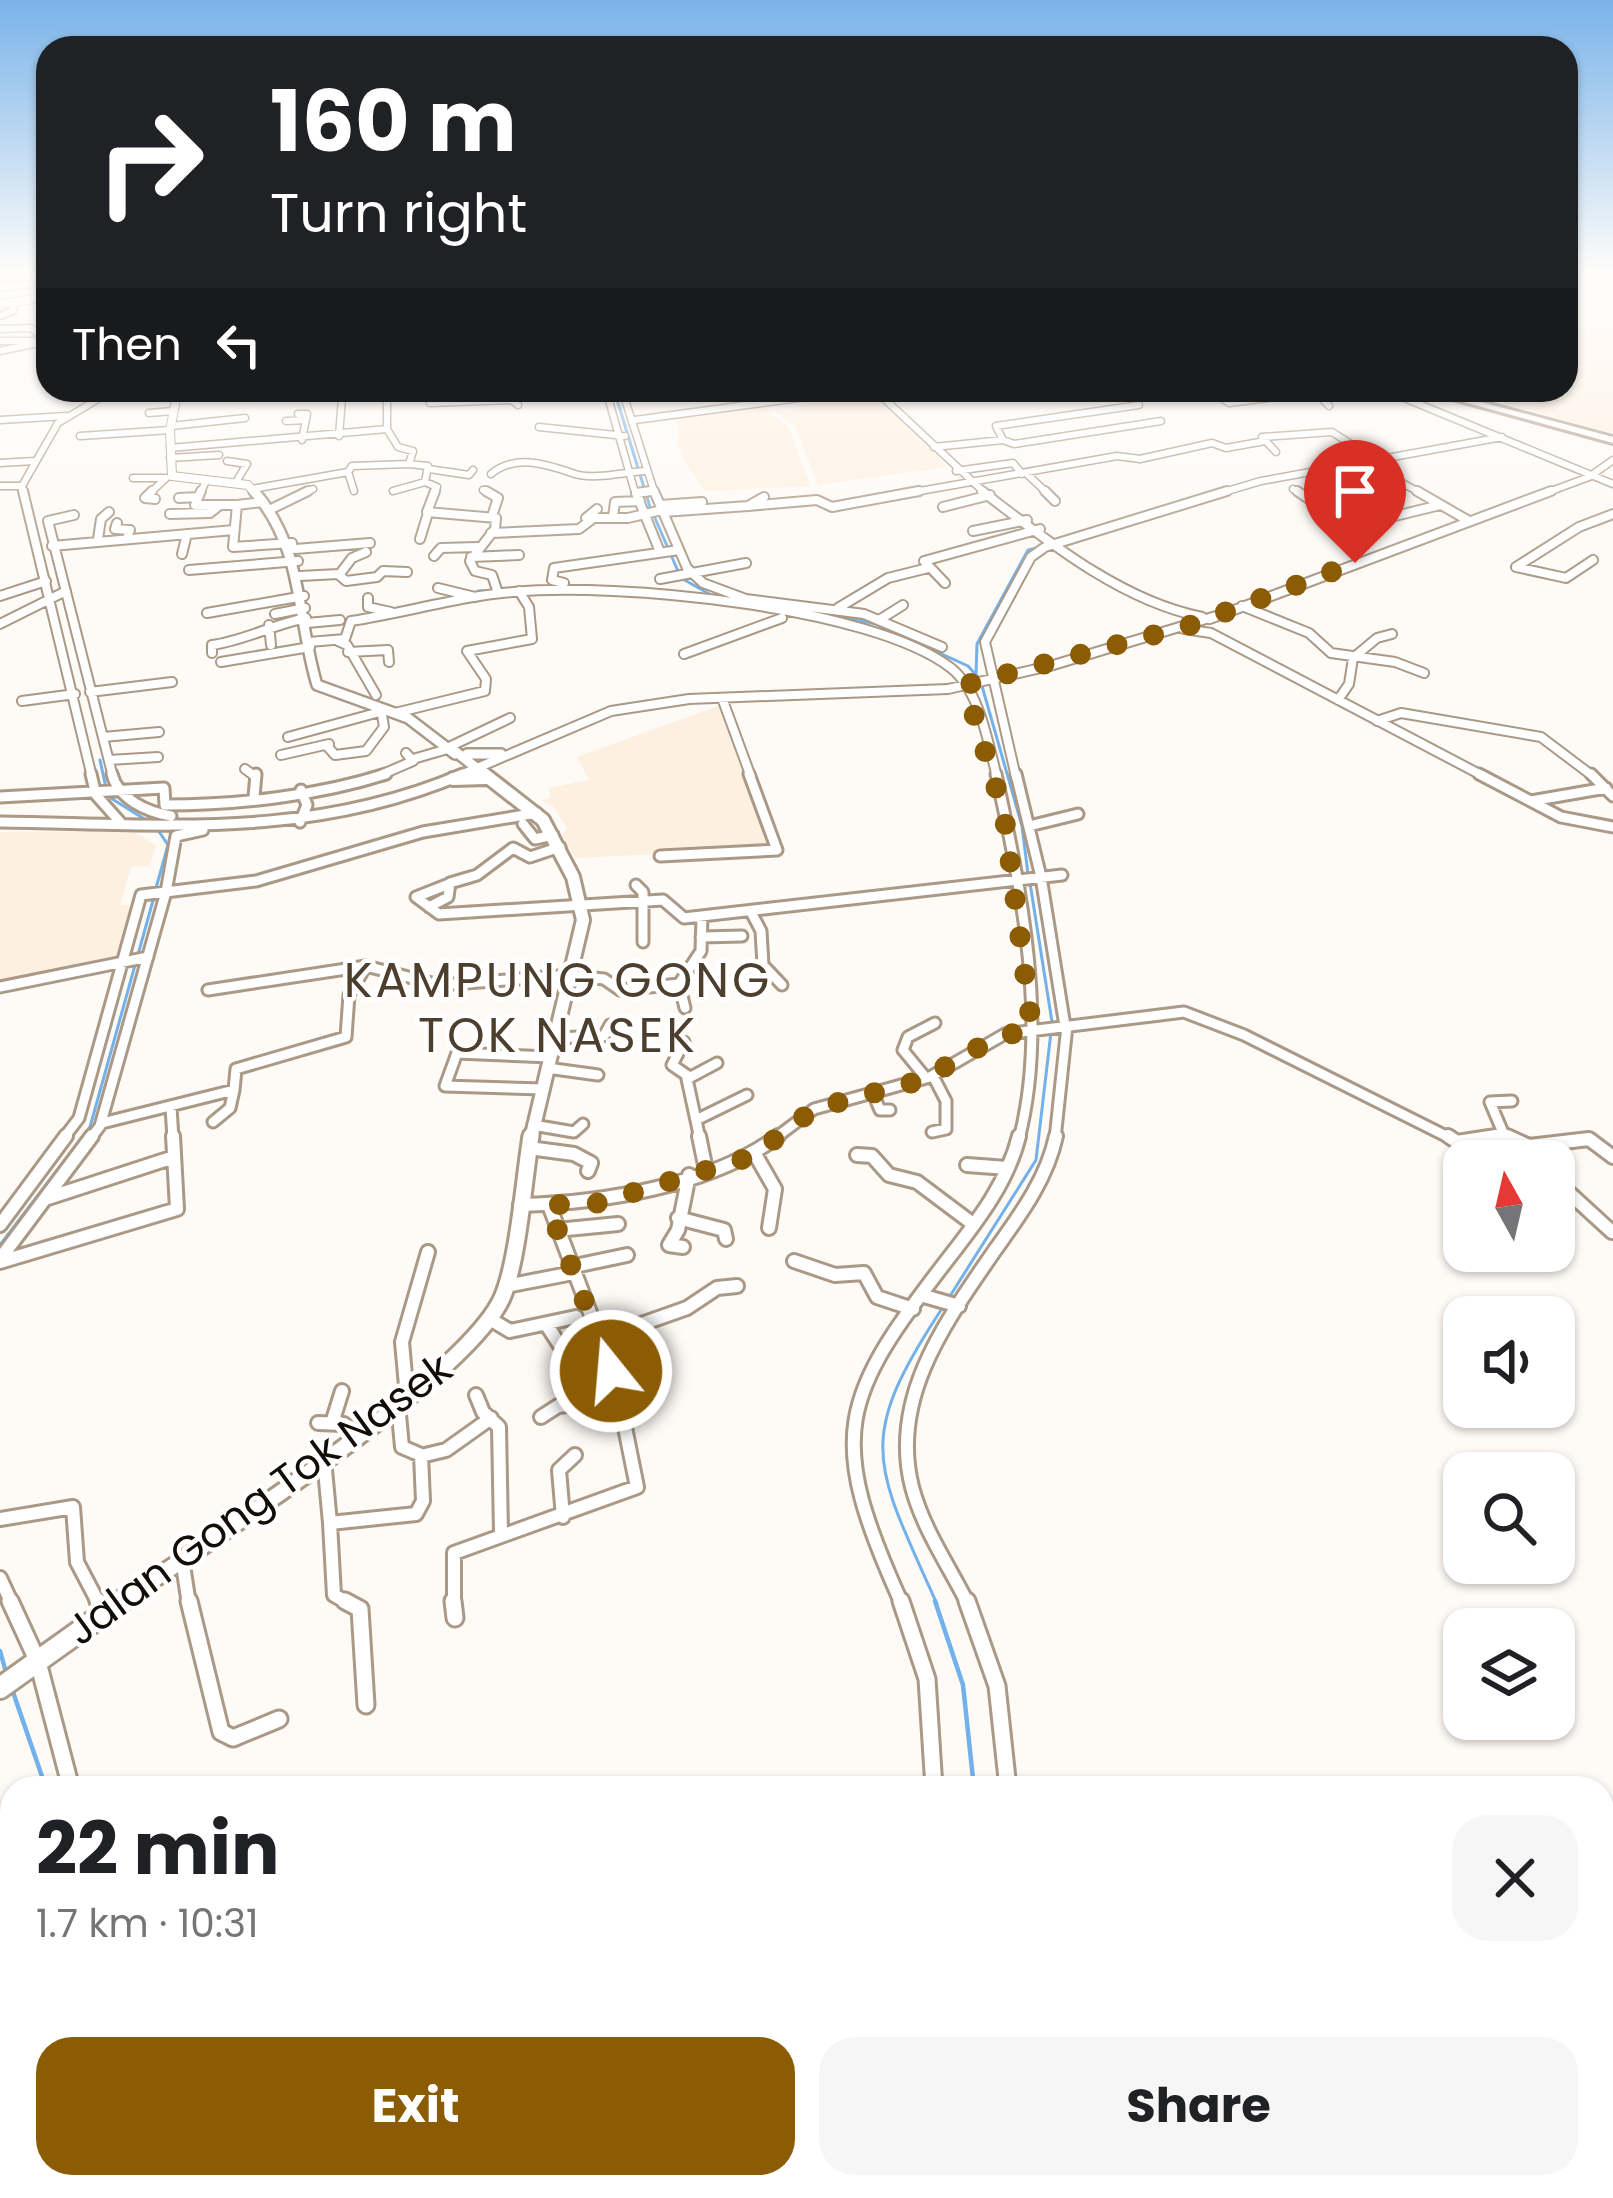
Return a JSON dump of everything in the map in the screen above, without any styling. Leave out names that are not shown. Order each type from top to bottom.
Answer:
[{"type":"highway","points":[[1473,402],[1545,420]]},
{"type":"highway","points":[[1480,402],[1613,438]]},
{"type":"main road","points":[[175,402],[169,477],[236,482],[252,489],[295,551],[309,645]]},
{"type":"main road","name":"Jalan Gong Tok Nasek","points":[[1,1687],[402,1401],[490,1319],[506,1286],[533,1125],[581,939],[577,905],[555,844],[484,773],[408,718],[320,688],[309,645]]},
{"type":"main road","points":[[455,751],[509,753],[484,773],[452,777],[455,751]]},
{"type":"street","points":[[91,402],[66,416],[22,486],[46,547],[116,791],[148,812],[173,811],[373,780],[404,770],[410,756],[455,751],[510,718]]},
{"type":"street","points":[[319,409],[323,402]]},
{"type":"street","points":[[339,436],[342,402]]},
{"type":"street","points":[[170,453],[387,429],[391,426],[388,402]]},
{"type":"street","points":[[430,402],[517,402]]},
{"type":"street","points":[[635,420],[763,402]]},
{"type":"street","points":[[887,402],[956,471],[1091,570],[1568,820],[1613,827]]},
{"type":"street","points":[[1325,402],[1329,406]]},
{"type":"street","points":[[1415,402],[1613,484]]},
{"type":"street","points":[[620,403],[635,420],[645,512],[682,574],[791,616],[868,621],[950,667],[969,684],[998,788],[1017,879],[1036,1028],[1021,1130],[1007,1168],[973,1224],[861,1385],[852,1457],[865,1532],[912,1627],[924,1665],[933,1776]]},
{"type":"street","points":[[620,403],[628,471],[661,509],[669,551]]},
{"type":"street","points":[[1003,440],[996,426],[1139,405]]},
{"type":"street","points":[[148,413],[173,411]]},
{"type":"street","points":[[1082,413],[1100,431]]},
{"type":"street","points":[[0,420],[66,416]]},
{"type":"street","points":[[286,421],[302,417],[302,440]]},
{"type":"street","points":[[80,436],[245,418]]},
{"type":"street","points":[[934,447],[1003,440],[1014,444],[1161,421]]},
{"type":"street","points":[[539,427],[637,435]]},
{"type":"street","points":[[387,429],[397,446],[413,452],[409,464]]},
{"type":"street","points":[[1276,452],[1262,437],[1332,432],[1405,486],[1468,521]]},
{"type":"street","points":[[1007,1776],[1000,1705],[980,1628],[921,1521],[907,1468],[911,1402],[957,1305],[1046,1170],[1064,1026],[1040,877],[992,689],[985,642],[1031,556],[1056,541],[1261,481],[1499,436]]},
{"type":"street","points":[[661,509],[818,500],[832,507],[1117,456],[1140,459],[1212,443],[1226,448],[1265,441]]},
{"type":"street","points":[[170,453],[247,464],[236,482]]},
{"type":"street","points":[[0,463],[36,458]]},
{"type":"street","points":[[484,773],[509,753],[611,711],[722,698],[874,696],[992,680],[1243,606],[1589,477],[1613,460]]},
{"type":"street","points":[[491,474],[502,465],[533,462],[565,467],[574,475],[643,471]]},
{"type":"street","points":[[956,471],[1013,463],[1055,501]]},
{"type":"street","points":[[354,491],[352,466],[409,464],[468,475],[473,470]]},
{"type":"street","points":[[425,482],[429,470]]},
{"type":"street","points":[[252,489],[349,472]]},
{"type":"street","points":[[133,478],[169,477]]},
{"type":"street","points":[[155,499],[145,497],[169,477]]},
{"type":"street","points":[[1356,499],[1332,482],[1347,479],[1373,494]]},
{"type":"street","points":[[206,481],[195,505],[266,506],[313,489]]},
{"type":"street","points":[[393,491],[425,482],[437,487],[420,525],[420,538]]},
{"type":"street","points":[[0,486],[22,486]]},
{"type":"street","points":[[1320,507],[1405,486]]},
{"type":"street","points":[[1293,489],[1352,527],[1440,506]]},
{"type":"street","points":[[483,490],[498,498],[493,516],[496,525],[471,557],[473,569],[491,574],[497,590]]},
{"type":"street","points":[[613,518],[615,502],[644,493]]},
{"type":"street","points":[[943,507],[990,495]]},
{"type":"street","points":[[178,498],[198,497]]},
{"type":"street","points":[[748,506],[764,497]]},
{"type":"street","points":[[491,533],[579,529],[591,520],[702,502]]},
{"type":"street","points":[[170,514],[210,513],[220,505]]},
{"type":"street","points":[[237,505],[234,548],[368,548],[339,575]]},
{"type":"street","points":[[591,520],[586,516],[597,509]]},
{"type":"street","points":[[98,539],[101,519],[109,512]]},
{"type":"street","points":[[428,513],[493,516]]},
{"type":"street","points":[[1593,560],[1566,578],[1516,567],[1579,527],[1613,514]]},
{"type":"street","points":[[74,515],[48,520],[46,581],[58,595],[97,792],[121,823]]},
{"type":"street","points":[[973,531],[1027,520]]},
{"type":"street","points":[[117,524],[115,529],[130,531],[127,537]]},
{"type":"street","points":[[46,547],[234,530]]},
{"type":"street","points":[[945,583],[924,561],[1040,530]]},
{"type":"street","points":[[182,554],[187,534]]},
{"type":"street","points":[[453,535],[454,546]]},
{"type":"street","points":[[434,556],[438,549],[478,547]]},
{"type":"street","points":[[189,570],[295,551]]},
{"type":"street","points":[[669,551],[551,572],[555,582],[581,587],[736,607],[835,610],[941,647]]},
{"type":"street","points":[[471,557],[519,556]]},
{"type":"street","points":[[660,579],[746,563]]},
{"type":"street","points":[[835,610],[888,578],[928,568]]},
{"type":"street","points":[[300,576],[339,575],[349,581],[377,577],[383,571],[407,572]]},
{"type":"street","points":[[0,596],[46,581]]},
{"type":"street","points":[[368,598],[368,607],[419,612],[497,590],[581,587]]},
{"type":"street","points":[[618,590],[637,588]]},
{"type":"street","points":[[438,589],[476,597]]},
{"type":"street","points":[[229,591],[232,607]]},
{"type":"street","points":[[288,736],[485,691],[486,680],[467,651],[532,639],[528,604],[519,591]]},
{"type":"street","points":[[731,593],[736,607]]},
{"type":"street","points":[[0,624],[58,595]]},
{"type":"street","points":[[868,621],[903,605]]},
{"type":"street","points":[[1243,606],[1298,627],[1331,653],[1395,662],[1424,673]]},
{"type":"street","points":[[207,613],[232,607],[305,611],[340,620]]},
{"type":"street","points":[[684,654],[777,610]]},
{"type":"street","points":[[275,614],[305,611]]},
{"type":"street","points":[[210,646],[240,641],[250,629],[305,611]]},
{"type":"street","points":[[221,662],[338,641],[348,637],[349,622],[393,612]]},
{"type":"street","points":[[1174,613],[1215,615]]},
{"type":"street","points":[[1163,631],[1176,622],[1174,613]]},
{"type":"street","points":[[1209,632],[1204,625],[1215,615]]},
{"type":"street","points":[[269,625],[271,645]]},
{"type":"street","points":[[1163,631],[1209,632]]},
{"type":"street","points":[[1338,700],[1349,684],[1353,658],[1377,638],[1392,634]]},
{"type":"street","points":[[338,641],[347,644],[376,694]]},
{"type":"street","points":[[348,652],[388,650],[389,662]]},
{"type":"street","points":[[90,692],[172,682]]},
{"type":"street","points":[[22,701],[74,694]]},
{"type":"street","points":[[660,856],[777,850],[722,698]]},
{"type":"street","points":[[1377,721],[1400,712],[1541,737],[1576,759],[1610,792]]},
{"type":"street","points":[[327,746],[336,755],[365,752],[384,727],[388,713]]},
{"type":"street","points":[[384,727],[408,718]]},
{"type":"street","points":[[327,746],[330,729]]},
{"type":"street","points":[[103,737],[159,732]]},
{"type":"street","points":[[280,755],[327,746]]},
{"type":"street","points":[[109,760],[158,757]]},
{"type":"street","points":[[245,769],[256,772],[254,797]]},
{"type":"street","points":[[0,822],[300,822],[361,809],[452,777]]},
{"type":"street","points":[[0,797],[166,788],[164,804],[173,811],[224,824]]},
{"type":"street","points":[[300,822],[308,805],[301,790]]},
{"type":"street","points":[[1531,801],[1610,792]]},
{"type":"street","points":[[205,817],[211,805]]},
{"type":"street","points":[[1029,826],[1078,814]]},
{"type":"street","points":[[0,1225],[77,1124],[140,895],[256,881],[423,832],[530,818]]},
{"type":"street","points":[[0,1260],[102,1124],[178,833],[224,824]]},
{"type":"street","points":[[555,844],[527,857],[512,848],[477,875],[415,895],[440,914],[666,900],[678,916],[702,917],[1061,875]]},
{"type":"street","points":[[429,907],[448,897],[449,884]]},
{"type":"street","points":[[636,885],[643,901],[644,942]]},
{"type":"street","points":[[752,914],[761,931],[763,965],[782,985]]},
{"type":"street","points":[[685,1008],[680,984],[700,953],[702,917]]},
{"type":"street","points":[[701,937],[742,936]]},
{"type":"street","points":[[0,987],[148,957]]},
{"type":"street","points":[[213,1122],[230,1108],[236,1069],[348,1036],[348,999],[366,966]]},
{"type":"street","points":[[208,990],[266,975],[295,977],[366,966],[439,985],[573,976],[604,979],[618,990],[680,984]]},
{"type":"street","points":[[520,1204],[599,1203],[755,1154],[814,1109],[929,1077],[995,1038],[1036,1028],[1189,1012],[1422,1120],[1457,1142],[1504,1135],[1515,1140]]},
{"type":"street","points":[[932,1132],[948,1123],[943,1089],[905,1060],[903,1050],[908,1037],[935,1023]]},
{"type":"street","points":[[555,1038],[604,1036],[610,1025]]},
{"type":"street","points":[[684,1042],[672,1066],[688,1076],[706,1170]]},
{"type":"street","points":[[542,1089],[445,1086],[457,1053],[549,1062],[598,1075]]},
{"type":"street","points":[[688,1076],[717,1064]]},
{"type":"street","points":[[102,1124],[234,1090]]},
{"type":"street","points":[[872,1091],[880,1110],[890,1110]]},
{"type":"street","points":[[696,1120],[747,1095]]},
{"type":"street","points":[[1504,1135],[1490,1102],[1512,1101]]},
{"type":"street","points":[[0,1260],[178,1209],[171,1107]]},
{"type":"street","points":[[533,1125],[574,1132],[583,1124]]},
{"type":"street","points":[[1575,1141],[1588,1139],[1613,1157]]},
{"type":"street","points":[[529,1148],[584,1157],[592,1163],[588,1171]]},
{"type":"street","points":[[755,1154],[767,1165],[775,1192],[777,1211],[769,1228]]},
{"type":"street","points":[[857,1156],[872,1156],[889,1174],[917,1182],[973,1224]]},
{"type":"street","points":[[48,1198],[174,1157]]},
{"type":"street","points":[[967,1165],[1007,1168]]},
{"type":"street","points":[[683,1247],[669,1245],[689,1175]]},
{"type":"street","points":[[668,1182],[681,1196]]},
{"type":"street","points":[[1575,1198],[1612,1232]]},
{"type":"street","points":[[455,1618],[450,1557],[501,1533],[563,1516],[637,1486],[602,1338],[548,1205]]},
{"type":"street","points":[[678,1218],[724,1230],[726,1239]]},
{"type":"street","points":[[557,1230],[618,1224]]},
{"type":"street","points":[[428,1252],[400,1346],[402,1447],[421,1456],[446,1450],[491,1418]]},
{"type":"street","points":[[506,1286],[627,1255]]},
{"type":"street","points":[[794,1261],[835,1275],[864,1273],[874,1295],[913,1309]]},
{"type":"street","points":[[602,1338],[687,1308],[717,1288],[737,1286]]},
{"type":"street","points":[[926,1297],[957,1305]]},
{"type":"street","points":[[490,1319],[504,1331],[548,1327],[576,1317]]},
{"type":"street","points":[[548,1327],[578,1372],[611,1371]]},
{"type":"street","points":[[342,1391],[325,1423],[344,1424],[356,1436]]},
{"type":"street","points":[[476,1396],[499,1427],[501,1533]]},
{"type":"street","points":[[541,1417],[558,1406],[620,1399]]},
{"type":"street","points":[[563,1516],[559,1470],[575,1455]]},
{"type":"street","points":[[331,1523],[416,1514],[423,1501],[421,1456]]},
{"type":"street","points":[[325,1459],[334,1595],[360,1610],[366,1705]]},
{"type":"street","points":[[0,1519],[73,1507],[77,1562],[105,1614]]},
{"type":"street","points":[[182,1559],[196,1642],[221,1732],[233,1738],[279,1719]]},
{"type":"street","points":[[0,1578],[35,1664],[68,1776]]},
{"type":"shaded area","points":[[1578,376],[1613,376],[1613,433],[1503,403],[1578,402]]},
{"type":"shaded area","points":[[807,402],[881,402],[947,467],[818,485],[796,428],[772,409],[788,413]]},
{"type":"shaded area","points":[[761,404],[789,428],[810,486],[705,491],[684,461],[677,442],[680,427],[672,417]]},
{"type":"shaded area","points":[[721,705],[772,849],[575,858],[562,834],[567,828],[553,806],[541,800],[550,798],[549,788],[589,780],[577,757]]},
{"type":"shaded area","points":[[134,831],[156,846],[149,866],[131,867],[120,905],[137,905],[119,958],[0,984],[0,832]]},
{"type":"waterway","points":[[618,402],[650,507]]},
{"type":"waterway","points":[[1091,529],[1191,498]]},
{"type":"waterway","points":[[654,516],[681,578],[713,596]]},
{"type":"waterway","points":[[976,674],[977,644],[1028,550],[1037,548]]},
{"type":"waterway","points":[[478,591],[590,587]]},
{"type":"waterway","points":[[829,613],[876,624],[968,666],[978,677]]},
{"type":"waterway","points":[[982,686],[1022,826],[1028,874]]},
{"type":"waterway","points":[[100,760],[106,788]]},
{"type":"waterway","points":[[109,797],[146,820]]},
{"type":"waterway","points":[[156,888],[168,845],[158,830]]},
{"type":"waterway","points":[[1030,883],[1052,1022]]},
{"type":"waterway","points":[[0,1245],[90,1127],[154,897]]},
{"type":"waterway","points":[[950,1296],[1036,1160],[1051,1032]]},
{"type":"waterway","points":[[937,1604],[898,1516],[883,1452],[896,1389],[945,1304]]},
{"type":"waterway","points":[[935,1601],[963,1685],[973,1776]]},
{"type":"waterway","points":[[0,1651],[6,1672]]},
{"type":"waterway","points":[[13,1692],[42,1776]]},
{"type":"district","name":"KAMPUNG GONG TOK NASEK","points":[[558,1008]]},
{"type":"route","points":[[611,1371],[591,1306],[574,1278],[548,1205],[599,1203],[753,1156],[814,1109],[922,1080],[964,1060],[995,1038],[1032,1029],[1004,814],[974,700],[965,685],[1191,625],[1355,563]]}]
